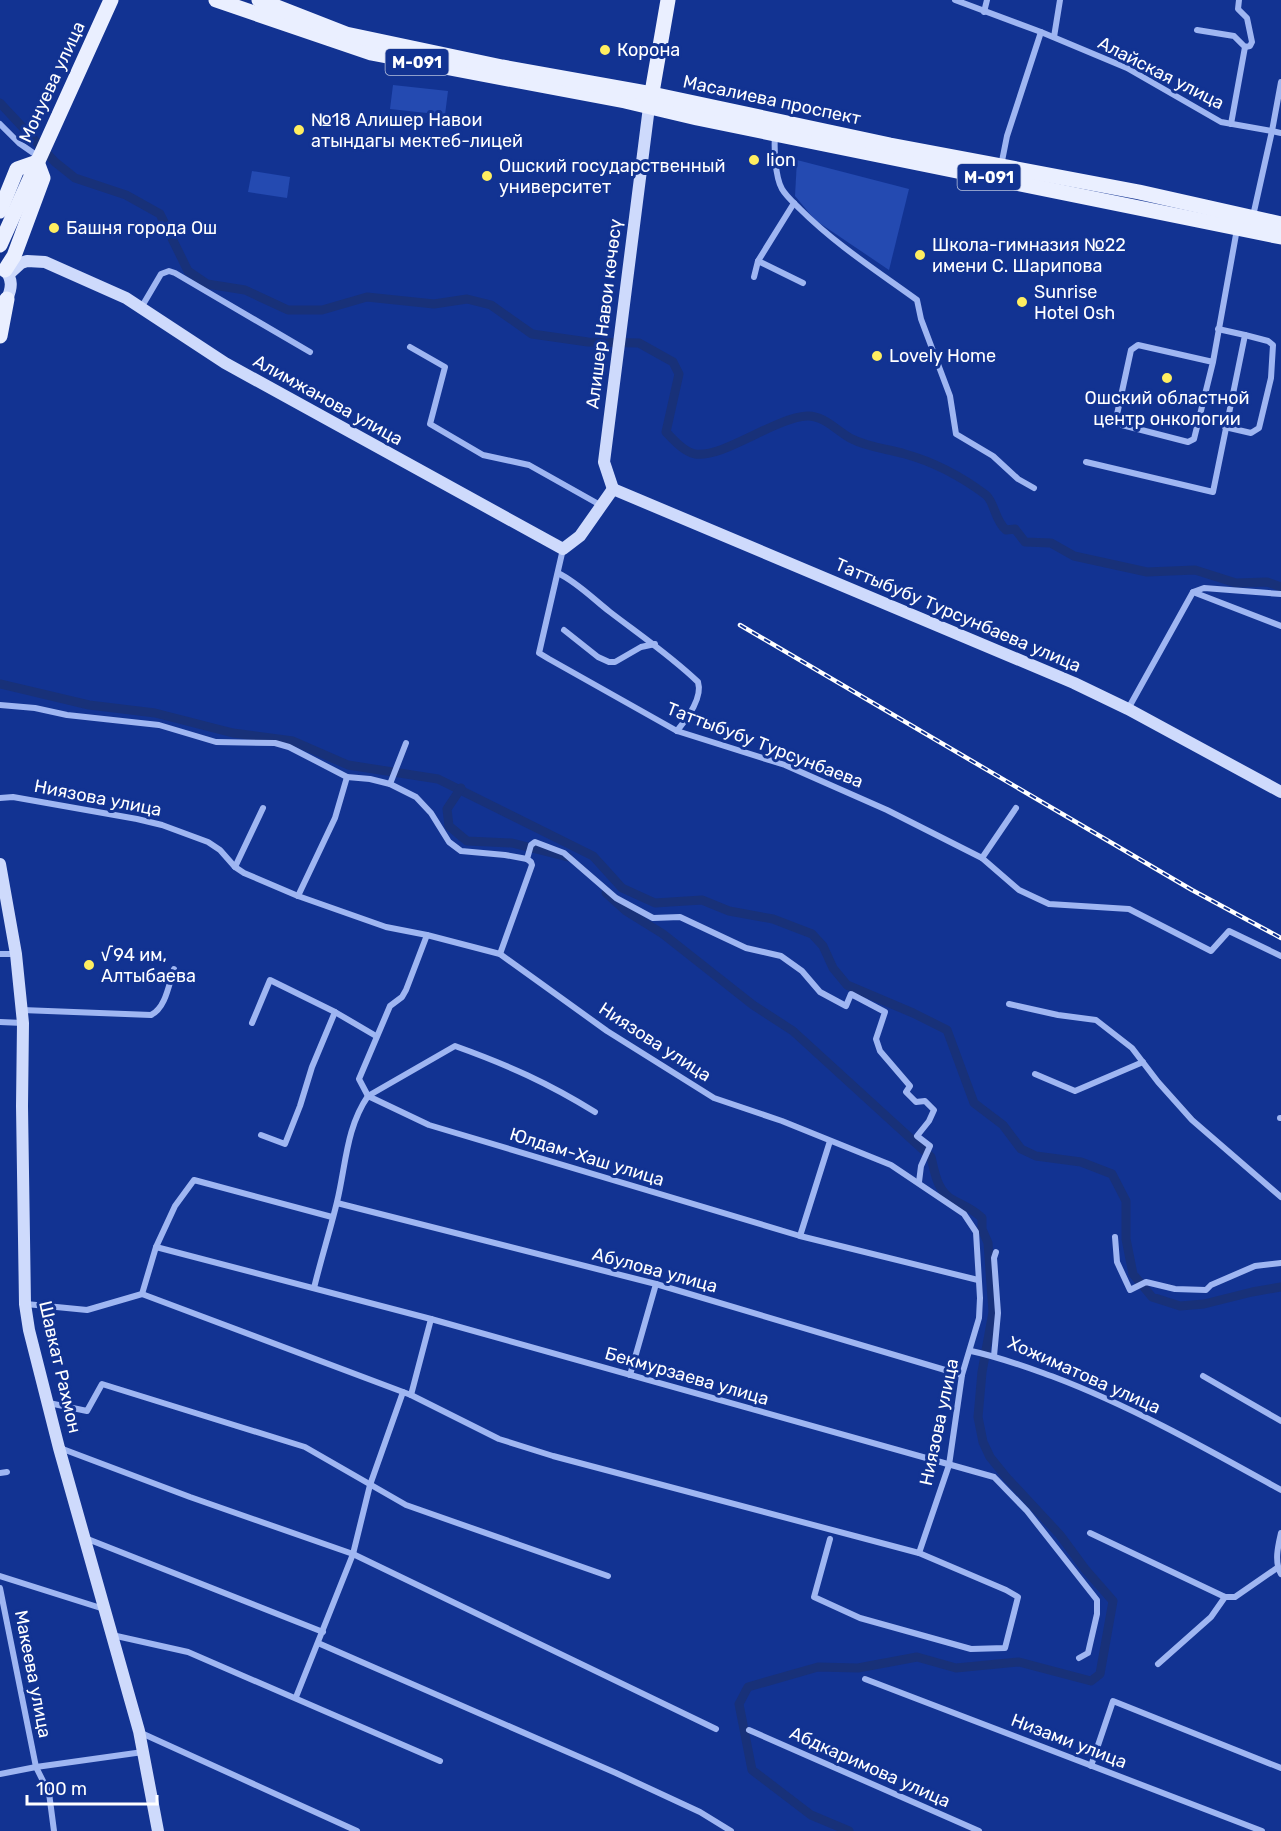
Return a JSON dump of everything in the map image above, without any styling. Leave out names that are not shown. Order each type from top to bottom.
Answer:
[{"type":"main road","name":"Монуева улица","points":[[0,245],[111,0]]},
{"type":"main road","name":"Масалиева проспект","points":[[216,0],[371,53],[650,100],[890,145],[1139,192],[1281,224]]},
{"type":"main road","name":"Масалиева проспект","points":[[259,0],[346,34],[650,100]]},
{"type":"main road","points":[[650,100],[668,0]]},
{"type":"main road","name":"М-091","points":[[650,100],[775,133],[1281,237]]},
{"type":"main road","points":[[0,211],[17,169],[41,154],[43,178],[14,256],[5,270]]},
{"type":"main road","points":[[0,336],[3,301]]},
{"type":"street","name":"Алайская улица","points":[[955,0],[1054,37],[1127,68],[1221,122],[1281,133]]},
{"type":"street","points":[[984,12],[987,0]]},
{"type":"street","points":[[1054,37],[1060,0]]},
{"type":"street","points":[[1239,0],[1238,9],[1247,18],[1252,42],[1245,47]]},
{"type":"street","points":[[1197,30],[1234,36],[1245,47]]},
{"type":"street","points":[[1001,166],[1007,136],[1041,32]]},
{"type":"street","points":[[1231,124],[1245,47]]},
{"type":"street","points":[[1252,218],[1281,82]]},
{"type":"street","name":"Алишер Навои көчөсү","points":[[613,489],[604,462],[650,100]]},
{"type":"street","points":[[0,124],[19,143],[41,154]]},
{"type":"street","points":[[775,133],[774,146],[781,187],[794,203],[816,225],[917,300],[921,319],[950,396],[956,434],[993,456],[1018,479],[1034,488]]},
{"type":"street","points":[[754,277],[758,261],[794,203]]},
{"type":"street","points":[[1213,362],[1138,345],[1131,350],[1116,419],[1122,426],[1188,442],[1194,439],[1213,362],[1237,228]]},
{"type":"street","name":"Алимжанова улица","points":[[5,270],[27,261],[45,262],[126,298],[225,363],[563,549]]},
{"type":"street","points":[[758,261],[803,284]]},
{"type":"street","points":[[3,301],[12,285],[5,270]]},
{"type":"street","points":[[141,309],[160,274],[169,271],[310,352]]},
{"type":"street","points":[[1218,329],[1268,341],[1273,345],[1270,378],[1259,428],[1251,433],[1225,427]]},
{"type":"street","points":[[1086,462],[1213,492],[1245,335]]},
{"type":"street","points":[[410,347],[445,367],[430,424],[483,455],[529,465],[602,506]]},
{"type":"street","points":[[563,549],[580,536],[613,489]]},
{"type":"street","name":"Таттыбубу Турсунбаева улица","points":[[613,489],[1074,683],[1128,709],[1281,792]]},
{"type":"street","name":"Таттыбубу Турсунбаева","points":[[563,549],[539,653],[677,731],[785,765],[887,810],[982,858],[1019,890],[1049,904],[1129,909],[1211,951],[1229,931],[1281,956]]},
{"type":"street","points":[[558,573],[586,591],[610,612],[655,644],[698,682],[700,688],[691,710],[677,731]]},
{"type":"street","points":[[1128,709],[1192,592],[1204,588],[1281,594]]},
{"type":"street","points":[[1192,592],[1281,626]]},
{"type":"street","points":[[564,630],[598,657],[609,662],[615,662],[641,647],[655,644]]},
{"type":"street","points":[[0,705],[159,725],[216,742],[282,745],[300,751],[347,777],[391,782],[424,804],[455,848],[467,853],[505,855],[527,859],[531,862],[532,865],[500,954]]},
{"type":"street","points":[[391,782],[406,742]]},
{"type":"street","points":[[298,896],[335,818],[347,777]]},
{"type":"street","name":"Ниязова улица","points":[[0,798],[13,797],[162,825],[208,843],[220,850],[234,867],[298,896],[386,927],[500,954],[607,1031],[714,1098],[782,1121],[891,1165],[964,1214],[976,1232],[979,1318],[974,1352],[962,1375],[949,1465],[919,1553]]},
{"type":"street","points":[[234,867],[263,808]]},
{"type":"street","points":[[982,858],[1016,808]]},
{"type":"street","points":[[527,859],[530,848],[535,842],[564,853],[616,898],[653,918],[680,917],[746,948],[781,956],[802,971],[820,992],[829,997],[846,1006],[852,994],[885,1012],[876,1039],[880,1051],[910,1086],[906,1092],[916,1102],[925,1101],[934,1110],[929,1121],[917,1136],[930,1146],[921,1166],[919,1182]]},
{"type":"street","name":"Шавкат Рахмон","points":[[0,864],[16,954],[22,1010],[25,1304],[29,1330],[84,1538],[139,1731],[158,1831]]},
{"type":"street","points":[[368,1096],[359,1079],[390,1006],[402,997],[406,990],[427,935]]},
{"type":"street","points":[[0,954],[16,954]]},
{"type":"street","points":[[22,1010],[151,1015],[158,1012],[162,1005],[174,969]]},
{"type":"street","points":[[252,1023],[270,980],[335,1012],[376,1036]]},
{"type":"street","points":[[1010,1004],[1058,1015],[1096,1020],[1132,1048],[1192,1120],[1281,1197]]},
{"type":"street","points":[[261,1135],[285,1144],[312,1067],[335,1012]]},
{"type":"street","points":[[0,1022],[22,1023]]},
{"type":"street","points":[[314,1288],[337,1203],[351,1128],[359,1108],[368,1096],[455,1046],[501,1062],[553,1086],[595,1113]]},
{"type":"street","points":[[1035,1074],[1074,1091],[1143,1062]]},
{"type":"street","name":"Юлдам-Хаш улица","points":[[368,1096],[429,1125],[800,1236],[978,1280]]},
{"type":"street","points":[[800,1236],[830,1142]]},
{"type":"street","points":[[142,1294],[156,1247],[175,1206],[194,1180],[333,1217]]},
{"type":"street","name":"Абулова улица","points":[[337,1203],[656,1284],[962,1375]]},
{"type":"street","points":[[1115,1237],[1117,1262],[1130,1290],[1146,1282],[1175,1289],[1206,1290],[1211,1285],[1256,1266],[1281,1263]]},
{"type":"street","name":"Бекмурзаева улица","points":[[156,1247],[431,1319],[993,1478],[1027,1510],[1097,1600],[1097,1614],[1088,1653],[1079,1658]]},
{"type":"street","name":"Хожиматова улица","points":[[996,1252],[994,1258],[998,1313],[992,1355],[1091,1391],[1179,1434],[1281,1490]]},
{"type":"street","points":[[630,1375],[656,1284]]},
{"type":"street","points":[[25,1304],[87,1310],[142,1294],[411,1395],[499,1439],[553,1456],[919,1553],[1018,1597],[1005,1648],[971,1649],[860,1617],[814,1597],[830,1539]]},
{"type":"street","points":[[411,1395],[431,1319]]},
{"type":"street","points":[[974,1352],[992,1355]]},
{"type":"street","points":[[1203,1376],[1281,1421]]},
{"type":"street","points":[[49,1403],[87,1411],[102,1384],[305,1447],[406,1505],[608,1576]]},
{"type":"street","points":[[296,1698],[354,1554],[370,1485],[403,1392]]},
{"type":"street","points":[[60,1448],[190,1497],[354,1554],[716,1730]]},
{"type":"street","points":[[1090,1533],[1225,1597],[1235,1597],[1279,1571],[1277,1551],[1281,1533]]},
{"type":"street","points":[[84,1538],[323,1632]]},
{"type":"street","points":[[0,1576],[104,1609]]},
{"type":"street","name":"Макеева улица","points":[[0,1587],[36,1767],[49,1793],[54,1831]]},
{"type":"street","points":[[1158,1664],[1211,1617],[1225,1597]]},
{"type":"street","points":[[112,1635],[188,1652],[440,1761]]},
{"type":"street","points":[[318,1643],[616,1773],[700,1812],[731,1831]]},
{"type":"street","name":"Низами улица","points":[[865,1679],[1262,1831]]},
{"type":"street","points":[[1091,1766],[1113,1701],[1281,1768]]},
{"type":"street","name":"Абдкаримова улица","points":[[749,1730],[979,1831]]},
{"type":"street","points":[[139,1731],[357,1831]]},
{"type":"street","name":"Макеева улица","points":[[0,1774],[143,1752]]},
{"type":"shaded area","points":[[393,85],[448,91],[445,115],[390,109]]},
{"type":"shaded area","points":[[797,160],[909,189],[889,270],[815,220],[795,196]]},
{"type":"shaded area","points":[[252,171],[290,177],[287,198],[248,192]]},
{"type":"waterway","points":[[0,103],[55,162],[75,178],[126,195],[160,214],[188,271],[207,284],[245,290],[288,310],[322,310],[367,297],[434,304],[467,299],[491,305],[532,334],[588,342],[639,343],[673,362],[679,374],[666,432],[691,453],[707,454],[780,423],[794,418],[813,416],[858,442],[916,457],[957,476],[986,495],[1002,526],[1006,530],[1015,529],[1025,542],[1051,543],[1074,556],[1147,572],[1195,570],[1236,583],[1267,582],[1281,587]]},
{"type":"waterway","points":[[0,684],[89,705],[155,713],[233,733],[293,741],[348,765],[438,779],[593,856],[622,888],[655,903],[702,900],[729,911],[773,919],[812,934],[823,946],[833,968],[847,985],[947,1030],[974,1103],[1003,1125],[1021,1149],[1036,1156],[1081,1162],[1112,1174],[1126,1201],[1126,1239],[1133,1274],[1152,1297],[1180,1306],[1204,1304],[1281,1287]]},
{"type":"waterway","points":[[461,788],[447,809],[449,826],[467,841],[512,843],[568,857]]},
{"type":"waterway","points":[[606,893],[626,911],[663,934],[753,1005],[793,1031],[931,1157],[937,1181],[943,1192],[982,1218],[982,1229],[988,1243],[993,1312],[982,1372],[978,1417],[983,1442],[990,1457],[1007,1478],[1060,1535],[1113,1601],[1100,1674],[1091,1681],[1019,1662],[956,1668],[917,1657],[858,1668],[818,1667],[748,1687],[739,1704],[752,1770],[811,1815],[849,1831]]},
{"type":"railway","points":[[740,625],[1192,890],[1281,938]]},
{"type":"place","name":"Корона","points":[[605,50]]},
{"type":"place","name":"№18 Алишер Навои атындагы мектеб-лицей","points":[[299,130]]},
{"type":"place","name":"lion","points":[[754,160]]},
{"type":"place","name":"Ошский государственный университет","points":[[487,176]]},
{"type":"place","name":"Башня города Ош","points":[[54,228]]},
{"type":"place","name":"Школа-гимназия №22 имени С. Шарипова","points":[[920,255]]},
{"type":"place","name":"Sunrise Hotel Osh","points":[[1022,302]]},
{"type":"place","name":"Lovely Home","points":[[877,356]]},
{"type":"place","name":"Ошский областной центр онкологии","points":[[1167,378]]},
{"type":"place","name":"√94 им, Алтыбаева","points":[[89,965]]}]
